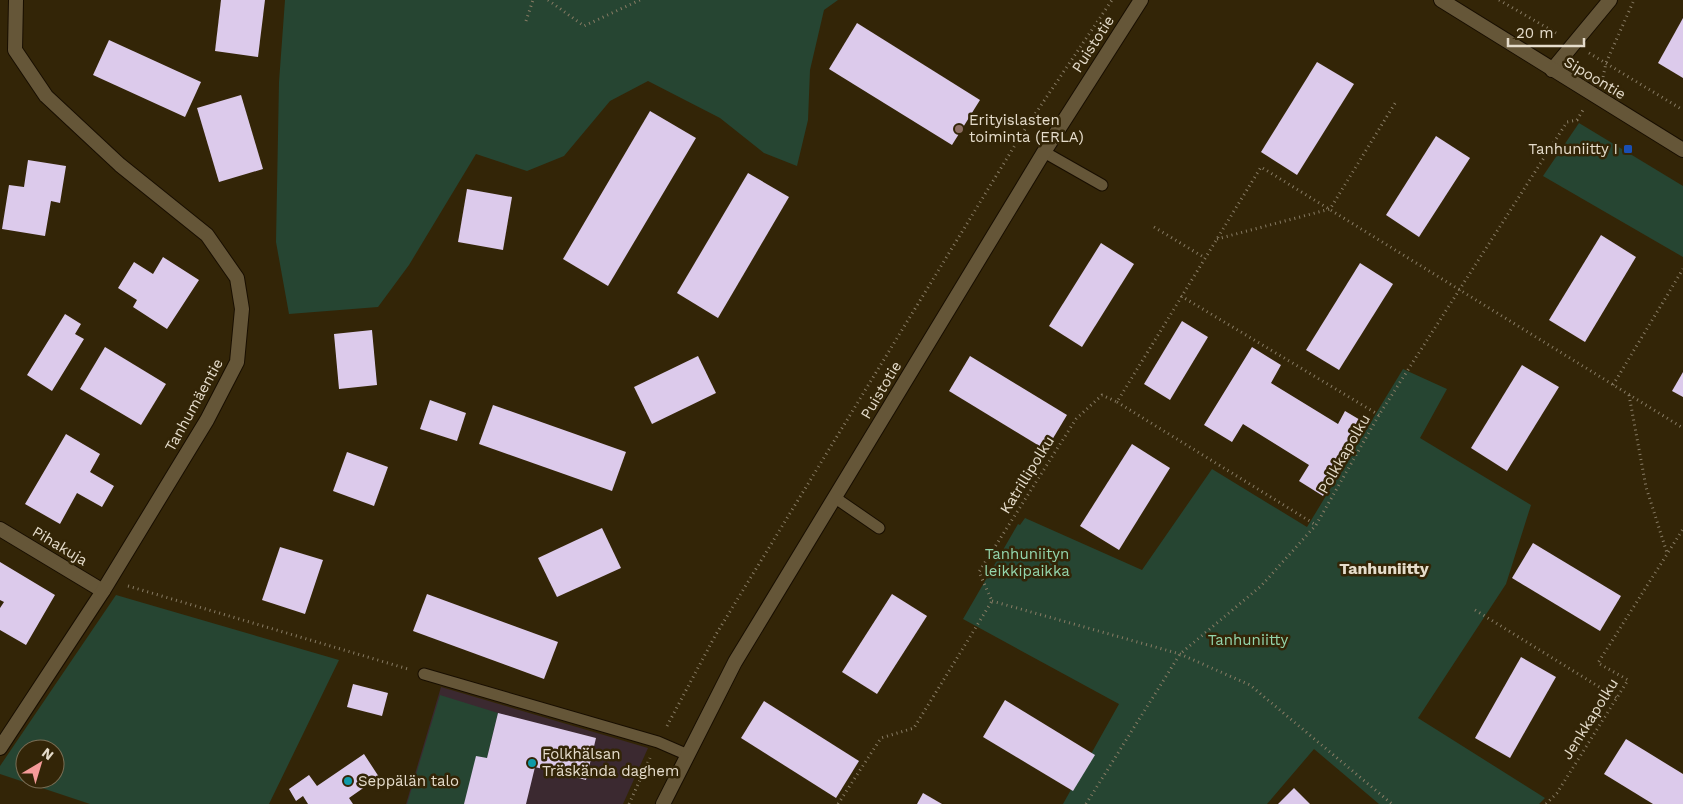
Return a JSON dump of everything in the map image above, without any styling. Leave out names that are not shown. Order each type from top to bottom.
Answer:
[{"type":"street","name":"Tanhumäentie","points":[[0,748],[106,586],[207,420],[237,362],[242,309],[237,278],[207,235],[120,165],[46,96],[15,50],[16,0]]},
{"type":"street","name":"Puistotie","points":[[665,803],[735,662],[1044,152],[1141,0]]},
{"type":"street","name":"Sipoontie","points":[[1441,0],[1683,150]]},
{"type":"street","points":[[1552,70],[1610,0]]},
{"type":"street","name":"Pihakuja","points":[[0,529],[106,586]]},
{"type":"lane","points":[[1044,152],[1102,185]]},
{"type":"lane","points":[[834,497],[879,528]]},
{"type":"lane","points":[[424,674],[658,742],[688,755]]},
{"type":"path","points":[[526,22],[532,0]]},
{"type":"path","points":[[548,0],[584,26],[640,0]]},
{"type":"path","points":[[629,804],[658,742],[715,636],[1023,132],[1112,0]]},
{"type":"path","name":"Polkkapolku","points":[[1086,804],[1180,654],[1261,586],[1316,525],[1380,415],[1458,290],[1567,122],[1577,120],[1604,76],[1606,63],[1634,0]]},
{"type":"path","points":[[1216,239],[1330,210],[1397,100]]},
{"type":"path","points":[[1316,525],[1117,402],[1261,168],[1683,428]]},
{"type":"path","points":[[1154,227],[1205,258]]},
{"type":"path","points":[[1613,385],[1683,269]]},
{"type":"path","points":[[1181,296],[1380,415]]},
{"type":"path","name":"Katrillipolku","points":[[992,601],[979,572],[1076,419],[1102,395],[1117,402]]},
{"type":"path","points":[[1629,395],[1646,487],[1668,553]]},
{"type":"path","name":"Jenkkapolku","points":[[1546,804],[1557,792],[1628,680],[1598,663],[1683,529]]},
{"type":"path","points":[[106,586],[424,674]]},
{"type":"path","points":[[838,804],[881,738],[914,728],[992,601],[1180,654],[1250,686],[1392,804]]},
{"type":"path","points":[[1475,610],[1617,698]]},
{"type":"shaded area","points":[[441,687],[648,748],[623,804],[406,804]]},
{"type":"green space","points":[[285,0],[838,0],[824,10],[810,70],[808,120],[797,166],[764,153],[720,118],[648,81],[610,101],[564,156],[527,171],[476,154],[409,265],[378,307],[289,314],[276,242],[279,82]]},
{"type":"green space","points":[[1579,123],[1683,186],[1683,257],[1543,176]]},
{"type":"green space","name":"Tanhuniitty","points":[[1403,369],[1447,389],[1420,438],[1531,505],[1506,584],[1418,718],[1545,798],[1539,804],[1379,804],[1314,749],[1267,804],[1063,804],[1119,704],[963,619],[1018,524],[1020,525],[1025,518],[1142,570],[1212,469],[1307,527]]},
{"type":"green space","points":[[116,595],[339,660],[269,804],[90,804],[45,789],[65,789],[65,739],[18,739]]},
{"type":"green space","points":[[440,695],[498,713],[487,758],[464,804],[407,804]]},
{"type":"green space","points":[[15,744],[15,779],[0,774],[0,766]]},
{"type":"building","points":[[221,0],[265,0],[258,57],[215,51]]},
{"type":"building","points":[[1683,18],[1683,78],[1658,63]]},
{"type":"building","points":[[857,23],[980,100],[952,145],[829,69]]},
{"type":"building","points":[[109,40],[201,82],[185,117],[93,75]]},
{"type":"building","points":[[1317,62],[1354,84],[1297,175],[1261,152]]},
{"type":"building","points":[[241,95],[263,169],[219,182],[197,108]]},
{"type":"building","points":[[650,111],[696,138],[608,286],[563,259]]},
{"type":"building","points":[[1436,136],[1470,158],[1419,237],[1386,215]]},
{"type":"building","points":[[28,160],[66,166],[60,203],[51,201],[45,236],[2,229],[9,185],[24,187]]},
{"type":"building","points":[[748,173],[789,197],[718,318],[677,293]]},
{"type":"building","points":[[467,189],[512,197],[503,250],[458,242]]},
{"type":"building","points":[[1601,235],[1636,257],[1585,342],[1549,320]]},
{"type":"building","points":[[1101,243],[1134,264],[1082,347],[1049,326]]},
{"type":"building","points":[[163,257],[199,280],[167,329],[133,307],[137,300],[118,288],[134,262],[153,274]]},
{"type":"building","points":[[1360,263],[1393,284],[1339,370],[1306,350]]},
{"type":"building","points":[[65,314],[81,324],[75,334],[84,339],[52,391],[27,375]]},
{"type":"building","points":[[1182,321],[1208,337],[1170,400],[1144,384]]},
{"type":"building","points":[[372,330],[377,385],[339,389],[334,334]]},
{"type":"building","points":[[105,347],[166,384],[141,425],[80,389]]},
{"type":"building","points":[[1252,347],[1281,365],[1271,383],[1338,424],[1345,411],[1367,424],[1323,496],[1299,481],[1309,465],[1243,424],[1232,442],[1204,425]]},
{"type":"building","points":[[698,356],[716,393],[652,424],[634,387]]},
{"type":"building","points":[[970,356],[1067,415],[1046,450],[949,391]]},
{"type":"building","points":[[1522,365],[1559,387],[1507,471],[1471,448]]},
{"type":"building","points":[[1683,372],[1683,397],[1672,391]]},
{"type":"building","points":[[430,400],[466,413],[457,441],[420,429]]},
{"type":"building","points":[[493,405],[626,452],[612,491],[479,444]]},
{"type":"building","points":[[66,434],[100,454],[90,472],[114,486],[102,507],[77,493],[60,524],[25,504]]},
{"type":"building","points":[[1132,444],[1170,468],[1119,550],[1080,526]]},
{"type":"building","points":[[347,452],[388,467],[374,506],[333,491]]},
{"type":"building","points":[[602,528],[621,568],[557,597],[538,558]]},
{"type":"building","points":[[1533,543],[1621,596],[1600,631],[1512,578]]},
{"type":"building","points":[[280,547],[323,560],[305,614],[262,600]]},
{"type":"building","points":[[0,562],[55,595],[26,645],[0,630],[0,608],[4,602],[0,600]]},
{"type":"building","points":[[427,594],[558,642],[544,679],[413,631]]},
{"type":"building","points":[[892,594],[927,616],[877,694],[842,672]]},
{"type":"building","points":[[1521,657],[1556,677],[1510,758],[1475,738]]},
{"type":"building","points":[[353,684],[388,693],[382,716],[347,707]]},
{"type":"building","points":[[1005,700],[1095,755],[1073,791],[983,737]]},
{"type":"building","points":[[764,701],[859,761],[836,798],[741,738]]},
{"type":"building","name":"Folkhälsan Träskända daghem","points":[[498,713],[596,738],[586,780],[535,767],[526,804],[464,804],[476,756],[487,758]]},
{"type":"building","points":[[1626,739],[1683,774],[1683,804],[1653,804],[1604,774]]},
{"type":"building","name":"Seppälän talo","points":[[364,754],[379,777],[349,798],[353,804],[308,804],[303,796],[296,801],[289,789],[309,775],[317,786]]},
{"type":"building","points":[[1294,788],[1310,804],[1278,804]]},
{"type":"building","points":[[923,793],[942,804],[917,804]]},
{"type":"place","name":"Erityislasten toiminta (ERLA)","points":[[959,129]]},
{"type":"place","name":"Tanhuniitty I","points":[[1628,149]]},
{"type":"place","name":"Folkhälsan Träskända daghem","points":[[532,763]]},
{"type":"place","name":"Seppälän talo","points":[[348,781]]},
{"type":"district","name":"Tanhuniitty","points":[[1384,568]]},
{"type":"park label","name":"Tanhuniityn leikkipaikka","points":[[1027,562]]}]
